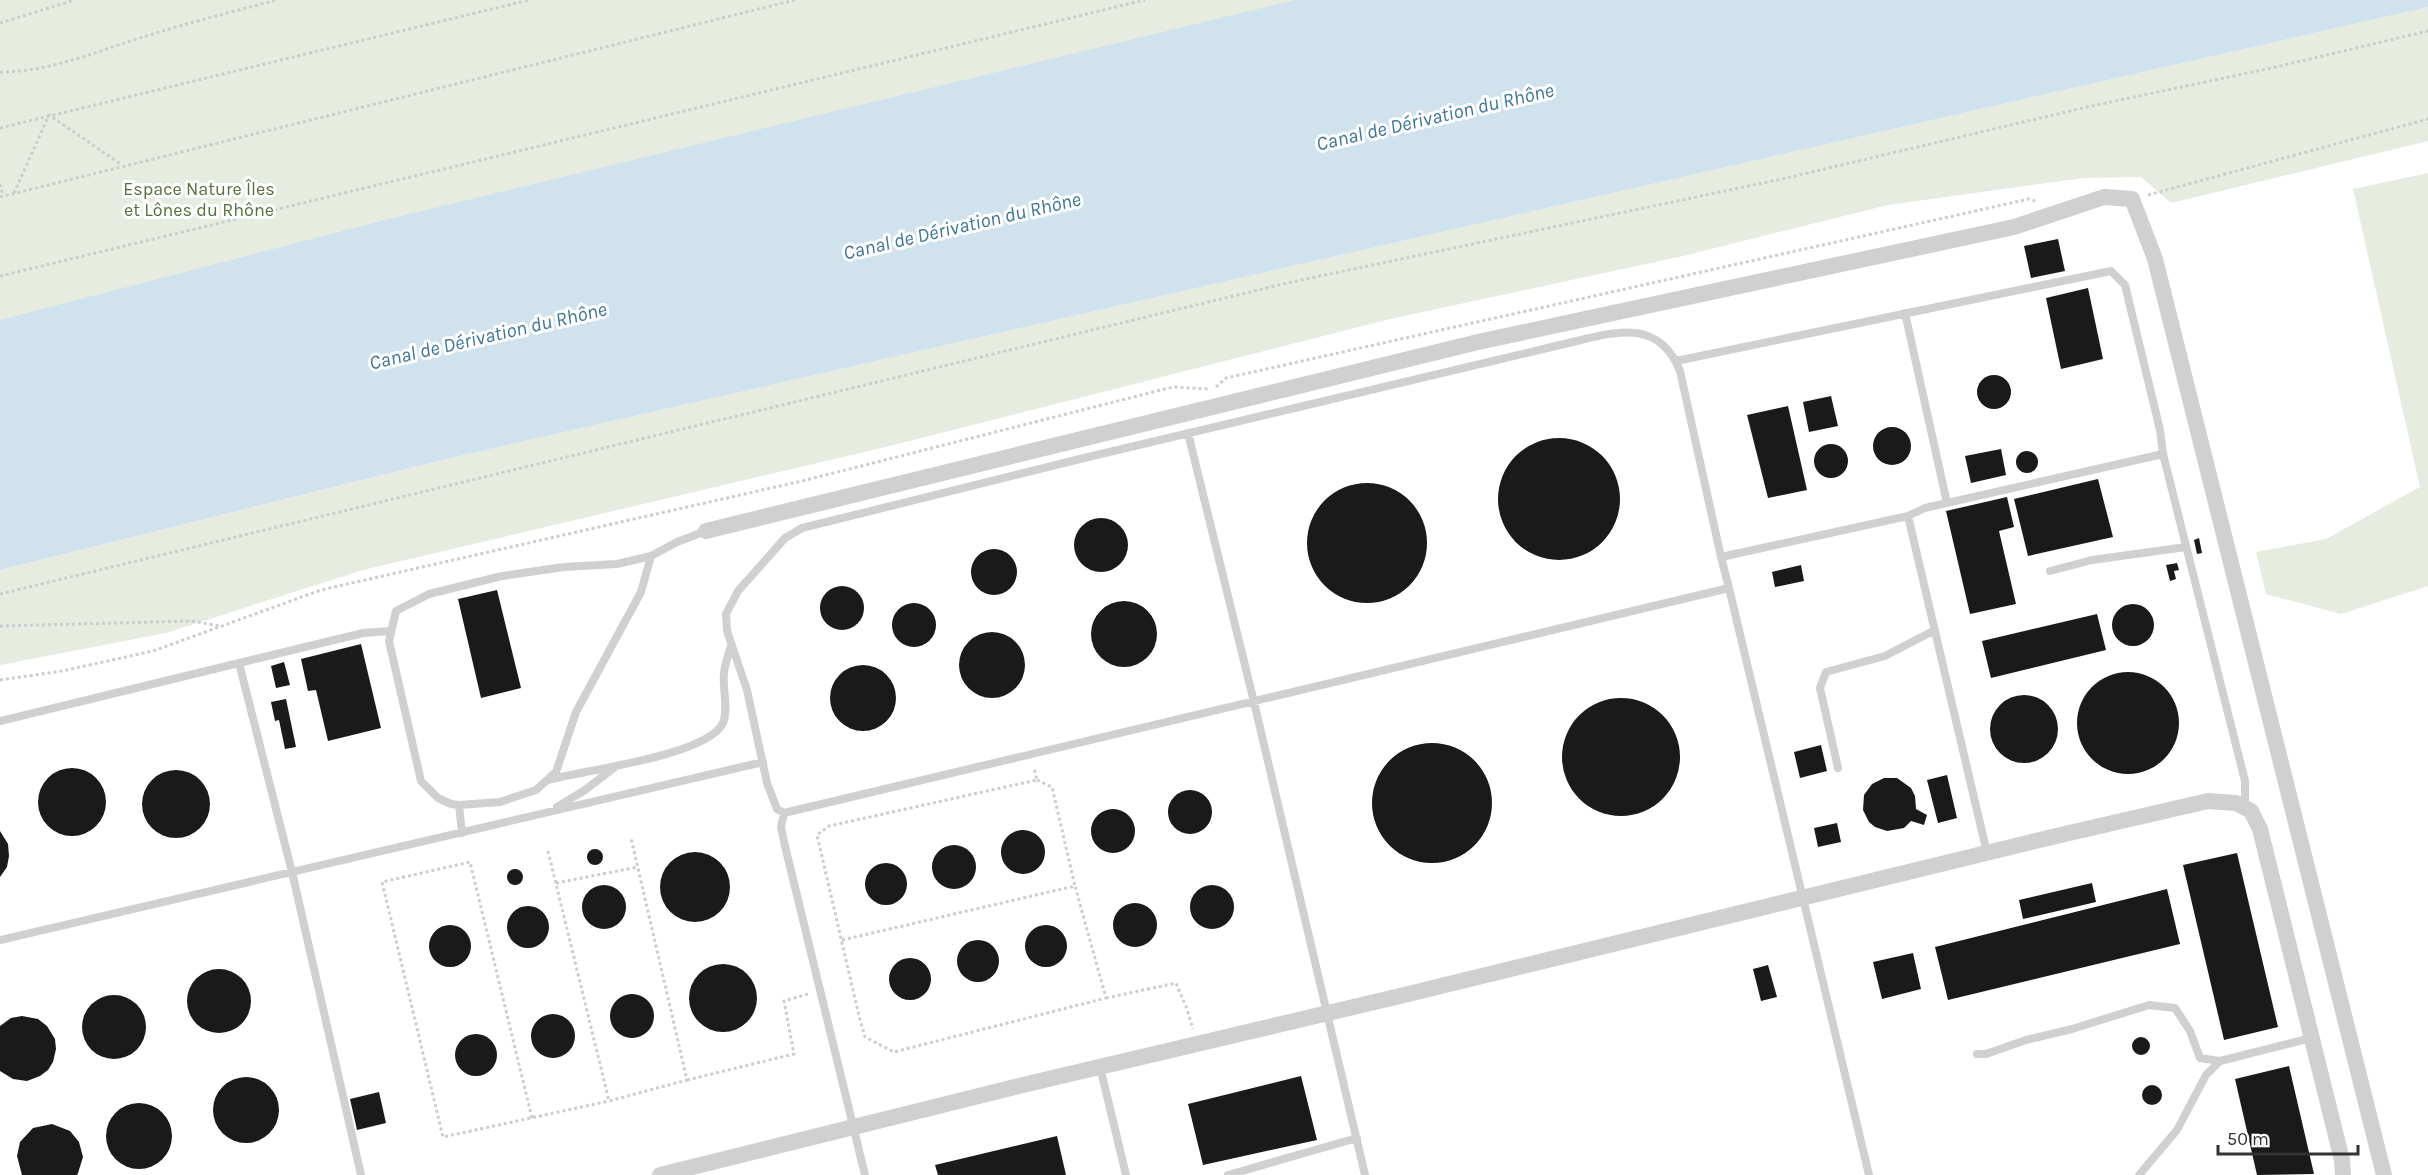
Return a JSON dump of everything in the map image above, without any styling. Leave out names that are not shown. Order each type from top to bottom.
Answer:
[{"type":"street","points":[[706,531],[1478,342],[2014,227],[2104,197],[2132,199],[2155,259],[2383,1174]]},
{"type":"street","points":[[660,1175],[2208,801],[2236,803],[2251,811],[2260,828],[2342,1161],[2343,1175]]},
{"type":"lane","points":[[1676,361],[2111,271],[2125,285],[2160,430],[2163,454],[2244,781],[2245,808]]},
{"type":"lane","points":[[1905,313],[1947,503]]},
{"type":"lane","points":[[1729,588],[784,813],[777,809],[763,762],[747,690],[731,646],[726,614],[730,602],[785,538],[802,528],[1188,433],[1628,330],[1652,337],[1672,351],[1676,361],[1869,1175]]},
{"type":"lane","points":[[1188,433],[1365,1175]]},
{"type":"lane","points":[[1721,557],[1908,516],[1925,508],[2163,454]]},
{"type":"lane","points":[[1908,516],[1987,853]]},
{"type":"lane","points":[[651,556],[640,592],[576,712],[556,772],[536,790],[500,802],[459,805],[438,798],[421,781],[389,641],[396,611],[429,594],[502,576],[564,567],[617,564],[651,556],[677,542],[706,531]]},
{"type":"lane","points":[[2050,571],[2092,560],[2186,547]]},
{"type":"lane","points":[[1838,768],[1820,688],[1826,672],[1885,656],[1935,630]]},
{"type":"lane","points":[[0,722],[363,633],[391,631]]},
{"type":"lane","points":[[545,781],[649,759],[691,747],[715,734],[724,722],[724,673],[731,646]]},
{"type":"lane","points":[[239,663],[292,873],[361,1175]]},
{"type":"lane","points":[[0,940],[763,762]]},
{"type":"lane","points":[[549,812],[585,790],[618,765]]},
{"type":"lane","points":[[459,805],[462,833]]},
{"type":"lane","points":[[784,813],[781,827],[865,1175]]},
{"type":"lane","points":[[1977,1054],[1986,1054],[2026,1040],[2072,1029],[2149,1005],[2175,1008],[2190,1031],[2200,1058],[2220,1061],[2311,1038]]},
{"type":"lane","points":[[2139,1175],[2177,1130],[2206,1075],[2220,1061]]},
{"type":"lane","points":[[1100,1067],[1126,1175]]},
{"type":"lane","points":[[1228,1175],[1357,1138]]},
{"type":"path","points":[[0,23],[75,0]]},
{"type":"path","points":[[0,72],[21,72],[80,59],[155,33],[276,0]]},
{"type":"path","points":[[0,128],[530,0]]},
{"type":"path","points":[[0,184],[2,197],[795,0]]},
{"type":"path","points":[[0,276],[1145,0]]},
{"type":"path","points":[[0,594],[1287,283],[1782,179],[2087,107],[2276,68],[2428,32]]},
{"type":"path","points":[[49,115],[123,166]]},
{"type":"path","points":[[14,194],[49,115]]},
{"type":"path","points":[[2132,199],[2428,119]]},
{"type":"path","points":[[1214,389],[1226,378],[2029,199],[2060,210]]},
{"type":"path","points":[[0,680],[62,671],[153,651],[321,590],[802,481],[1173,387],[1224,389]]},
{"type":"path","points":[[0,626],[192,621],[221,626]]},
{"type":"path","points":[[1030,754],[1037,780]]},
{"type":"path","points":[[1106,998],[1075,886],[1052,787],[1037,780],[829,826],[817,835],[866,1037],[894,1052],[1106,998],[1176,983],[1187,1009],[1197,1044]]},
{"type":"path","points":[[631,838],[687,1080]]},
{"type":"path","points":[[548,851],[609,1101]]},
{"type":"path","points":[[532,1118],[470,862],[382,882],[443,1137],[532,1118],[609,1101],[794,1054],[784,1000],[820,991]]},
{"type":"path","points":[[556,883],[638,867]]},
{"type":"path","points":[[842,940],[1075,886]]},
{"type":"green space","name":"Espace Nature Îles et Lônes du Rhône","points":[[0,0],[1898,0],[0,452]]},
{"type":"green space","points":[[2428,7],[2428,141],[2171,203],[2141,177],[2083,178],[1888,205],[1683,256],[1390,319],[894,445],[363,570],[166,633],[0,665],[0,570],[446,459]]},
{"type":"green space","points":[[2428,173],[2428,586],[2341,614],[2266,594],[2256,552],[2326,539],[2420,487],[2353,189]]},
{"type":"water","name":"Canal de Dérivation du Rhône","points":[[1295,0],[2428,0],[2428,7],[446,459],[0,570],[0,320],[389,219]]},
{"type":"building","points":[[2058,239],[2065,271],[2031,278],[2024,246]]},
{"type":"building","points":[[2088,288],[2103,359],[2061,369],[2046,298]]},
{"type":"building","points":[[1994,375],[2006,380],[2011,392],[2006,404],[1994,409],[1982,404],[1977,392],[1982,380]]},
{"type":"building","points":[[1831,396],[1838,426],[1809,432],[1803,402]]},
{"type":"building","points":[[1788,406],[1807,490],[1768,498],[1747,415]]},
{"type":"building","points":[[1892,427],[1905,433],[1911,446],[1905,459],[1892,465],[1879,459],[1873,446],[1879,433]]},
{"type":"building","points":[[1559,438],[1582,443],[1602,456],[1615,476],[1620,499],[1615,522],[1602,542],[1582,555],[1559,560],[1536,555],[1516,542],[1503,522],[1498,499],[1503,476],[1516,456],[1536,443]]},
{"type":"building","points":[[1831,444],[1843,449],[1848,461],[1843,473],[1831,478],[1819,473],[1814,461],[1819,449]]},
{"type":"building","points":[[2001,449],[2006,475],[1971,483],[1965,456]]},
{"type":"building","points":[[2027,451],[2035,454],[2038,462],[2035,470],[2027,473],[2019,470],[2016,462],[2019,454]]},
{"type":"building","points":[[2098,479],[2113,537],[2028,556],[2014,499]]},
{"type":"building","points":[[1367,483],[1390,487],[1410,500],[1423,520],[1427,543],[1423,566],[1410,586],[1390,599],[1367,603],[1344,599],[1324,586],[1311,566],[1307,543],[1311,520],[1324,500],[1344,487]]},
{"type":"building","points":[[2007,497],[2014,527],[1999,531],[2016,604],[1970,614],[1946,511]]},
{"type":"building","points":[[1101,518],[1111,520],[1120,526],[1126,535],[1128,545],[1126,555],[1120,564],[1111,570],[1101,572],[1091,570],[1082,564],[1076,555],[1074,545],[1076,535],[1082,526],[1091,520]]},
{"type":"building","points":[[2199,538],[2202,553],[2197,554],[2194,540]]},
{"type":"building","points":[[994,549],[1010,556],[1017,572],[1010,588],[994,595],[978,588],[971,572],[978,556]]},
{"type":"building","points":[[2177,563],[2179,570],[2174,571],[2176,579],[2170,581],[2166,565]]},
{"type":"building","points":[[1801,565],[1804,581],[1775,587],[1772,572]]},
{"type":"building","points":[[842,586],[851,587],[858,592],[863,599],[863,617],[858,624],[851,629],[842,630],[833,629],[826,624],[821,617],[820,608],[821,599],[826,592],[833,587]]},
{"type":"building","points":[[497,590],[521,688],[481,698],[458,599]]},
{"type":"building","points":[[1124,601],[1137,604],[1147,611],[1154,621],[1157,634],[1154,647],[1147,657],[1137,664],[1124,667],[1111,664],[1101,657],[1094,647],[1091,634],[1094,621],[1101,611],[1111,604]]},
{"type":"building","points":[[914,603],[923,604],[930,609],[935,616],[935,634],[930,641],[923,646],[914,647],[905,646],[898,641],[893,634],[892,625],[893,616],[898,609],[905,604]]},
{"type":"building","points":[[2133,604],[2148,610],[2154,625],[2148,640],[2133,646],[2118,640],[2112,625],[2118,610]]},
{"type":"building","points":[[2097,614],[2106,650],[1991,678],[1982,641]]},
{"type":"building","points":[[998,632],[1016,641],[1023,652],[1025,665],[1023,678],[1016,689],[1005,696],[986,698],[968,689],[961,678],[959,659],[968,641],[979,634]]},
{"type":"building","points":[[361,644],[381,728],[328,741],[316,690],[308,691],[301,659]]},
{"type":"building","points":[[284,662],[290,685],[276,688],[271,666]]},
{"type":"building","points":[[856,665],[870,665],[882,670],[891,679],[896,698],[894,711],[887,722],[870,731],[856,731],[844,726],[835,717],[830,705],[830,691],[835,679],[844,670]]},
{"type":"building","points":[[2128,672],[2147,676],[2164,687],[2175,704],[2179,723],[2175,742],[2164,759],[2147,770],[2128,774],[2109,770],[2092,759],[2081,742],[2077,723],[2081,704],[2092,687],[2109,676]]},
{"type":"building","points":[[2017,695],[2031,695],[2043,700],[2053,710],[2058,729],[2053,748],[2043,758],[2031,763],[2017,763],[2005,758],[1995,748],[1990,736],[1990,722],[1995,710],[2005,700]]},
{"type":"building","points":[[1621,698],[1644,702],[1663,715],[1676,734],[1680,757],[1676,780],[1663,799],[1644,812],[1621,816],[1598,812],[1579,799],[1566,780],[1562,757],[1566,734],[1579,715],[1598,702]]},
{"type":"building","points":[[286,699],[296,747],[285,749],[279,720],[275,721],[271,702]]},
{"type":"building","points":[[1432,743],[1455,748],[1474,761],[1487,780],[1492,803],[1487,826],[1474,845],[1455,858],[1432,863],[1409,858],[1390,845],[1377,826],[1372,803],[1377,780],[1390,761],[1409,748]]},
{"type":"building","points":[[1821,745],[1827,771],[1800,778],[1794,752]]},
{"type":"building","points":[[72,768],[85,771],[96,778],[103,789],[106,802],[103,815],[96,826],[85,833],[72,836],[59,833],[48,826],[41,815],[38,802],[41,789],[48,778],[59,771]]},
{"type":"building","points":[[176,770],[189,773],[200,780],[207,791],[210,804],[207,817],[200,828],[189,835],[176,838],[163,835],[152,828],[145,817],[142,804],[145,791],[152,780],[163,773]]},
{"type":"building","points":[[1947,775],[1957,818],[1938,823],[1927,780]]},
{"type":"building","points":[[1884,778],[1897,778],[1911,788],[1915,796],[1916,809],[1927,815],[1924,825],[1911,821],[1904,828],[1887,831],[1869,822],[1863,810],[1864,795],[1872,784]]},
{"type":"building","points":[[1190,790],[1206,796],[1212,812],[1206,828],[1190,834],[1174,828],[1168,812],[1174,796]]},
{"type":"building","points":[[1113,809],[1129,815],[1135,831],[1129,847],[1113,853],[1097,847],[1091,831],[1097,815]]},
{"type":"building","points":[[1837,823],[1841,842],[1818,847],[1814,828]]},
{"type":"building","points":[[1023,830],[1038,837],[1045,852],[1038,867],[1023,874],[1008,867],[1001,852],[1008,837]]},
{"type":"building","points":[[0,831],[8,844],[9,856],[7,867],[0,877]]},
{"type":"building","points":[[954,845],[969,852],[976,867],[969,882],[954,889],[939,882],[932,867],[939,852]]},
{"type":"building","points":[[595,849],[601,851],[603,857],[601,863],[595,865],[589,863],[587,857],[589,851]]},
{"type":"building","points":[[695,852],[714,858],[724,868],[730,887],[724,906],[714,916],[695,922],[676,916],[666,906],[660,887],[666,868],[676,858]]},
{"type":"building","points":[[2237,853],[2278,1027],[2224,1040],[2183,865]]},
{"type":"building","points":[[886,863],[894,864],[901,869],[906,876],[906,892],[901,899],[894,904],[886,905],[878,904],[871,899],[866,892],[865,884],[866,876],[871,869],[878,864]]},
{"type":"building","points":[[512,869],[518,869],[523,877],[521,883],[512,885],[507,880],[507,874]]},
{"type":"building","points":[[2092,883],[2096,902],[2023,919],[2019,900]]},
{"type":"building","points":[[604,885],[612,886],[620,891],[625,899],[625,915],[620,923],[612,928],[604,929],[596,928],[588,923],[583,915],[582,907],[583,899],[588,891],[596,886]]},
{"type":"building","points":[[1212,885],[1227,892],[1234,907],[1227,922],[1212,929],[1197,922],[1190,907],[1197,892]]},
{"type":"building","points":[[2167,889],[2180,944],[1948,1000],[1935,947]]},
{"type":"building","points":[[1135,903],[1150,910],[1157,925],[1150,940],[1135,947],[1120,940],[1113,925],[1120,910]]},
{"type":"building","points":[[528,906],[536,907],[543,912],[548,919],[548,935],[543,942],[536,947],[528,948],[520,947],[513,942],[508,935],[507,927],[508,919],[513,912],[520,907]]},
{"type":"building","points":[[450,925],[465,931],[471,946],[465,961],[450,967],[435,961],[429,946],[435,931]]},
{"type":"building","points":[[1046,925],[1054,926],[1061,931],[1066,938],[1066,954],[1061,961],[1054,966],[1046,967],[1038,966],[1031,961],[1026,954],[1025,946],[1026,938],[1031,931],[1038,926]]},
{"type":"building","points":[[978,940],[986,941],[993,946],[998,953],[998,969],[993,976],[986,981],[978,982],[970,981],[963,976],[958,969],[957,961],[958,953],[963,946],[970,941]]},
{"type":"building","points":[[1913,953],[1921,989],[1882,999],[1873,962]]},
{"type":"building","points":[[910,958],[918,959],[925,964],[930,971],[930,987],[925,994],[918,999],[910,1000],[902,999],[895,994],[890,987],[889,979],[890,971],[895,964],[902,959]]},
{"type":"building","points":[[716,964],[730,964],[742,969],[752,979],[757,998],[752,1017],[742,1027],[730,1032],[716,1032],[704,1027],[694,1017],[689,1005],[689,991],[694,979],[704,969]]},
{"type":"building","points":[[1768,965],[1777,997],[1761,1001],[1753,969]]},
{"type":"building","points":[[213,969],[225,969],[242,978],[249,989],[251,1001],[249,1013],[242,1024],[225,1033],[213,1033],[201,1028],[192,1019],[187,1007],[187,995],[192,983],[201,974]]},
{"type":"building","points":[[632,994],[647,1001],[654,1016],[647,1031],[632,1038],[617,1031],[610,1016],[617,1001]]},
{"type":"building","points":[[114,995],[126,997],[137,1004],[144,1015],[146,1027],[144,1039],[137,1050],[126,1057],[114,1059],[102,1057],[91,1050],[84,1039],[82,1027],[84,1015],[91,1004],[102,997]]},
{"type":"building","points":[[553,1014],[568,1021],[575,1036],[568,1051],[553,1058],[538,1051],[531,1036],[538,1021]]},
{"type":"building","points":[[22,1016],[38,1019],[47,1026],[55,1039],[56,1049],[53,1062],[48,1070],[27,1081],[13,1079],[0,1071],[0,1026],[11,1018]]},
{"type":"building","points":[[476,1034],[484,1035],[491,1040],[496,1047],[496,1063],[491,1070],[484,1075],[476,1076],[468,1075],[461,1070],[456,1063],[455,1055],[456,1047],[461,1040],[468,1035]]},
{"type":"building","points":[[2137,1037],[2145,1037],[2150,1042],[2148,1053],[2137,1055],[2132,1050],[2132,1042]]},
{"type":"building","points":[[2289,1066],[2314,1174],[2257,1175],[2235,1079]]},
{"type":"building","points":[[1301,1076],[1317,1140],[1203,1165],[1188,1104]]},
{"type":"building","points":[[246,1077],[259,1080],[269,1087],[276,1097],[279,1110],[276,1123],[269,1133],[259,1140],[246,1143],[233,1140],[223,1133],[216,1123],[213,1110],[216,1097],[223,1087],[233,1080]]},
{"type":"building","points":[[2152,1085],[2159,1088],[2162,1095],[2159,1102],[2152,1105],[2145,1102],[2142,1095],[2145,1088]]},
{"type":"building","points":[[379,1092],[386,1123],[357,1130],[350,1099]]},
{"type":"building","points":[[139,1103],[152,1106],[162,1113],[169,1123],[172,1136],[169,1149],[162,1159],[152,1166],[139,1169],[126,1166],[116,1159],[109,1149],[106,1136],[109,1123],[116,1113],[126,1106]]},
{"type":"building","points":[[52,1124],[70,1131],[79,1142],[83,1157],[77,1175],[22,1175],[17,1156],[20,1142],[33,1128]]},
{"type":"building","points":[[1057,1136],[1066,1175],[938,1175],[935,1165]]}]
